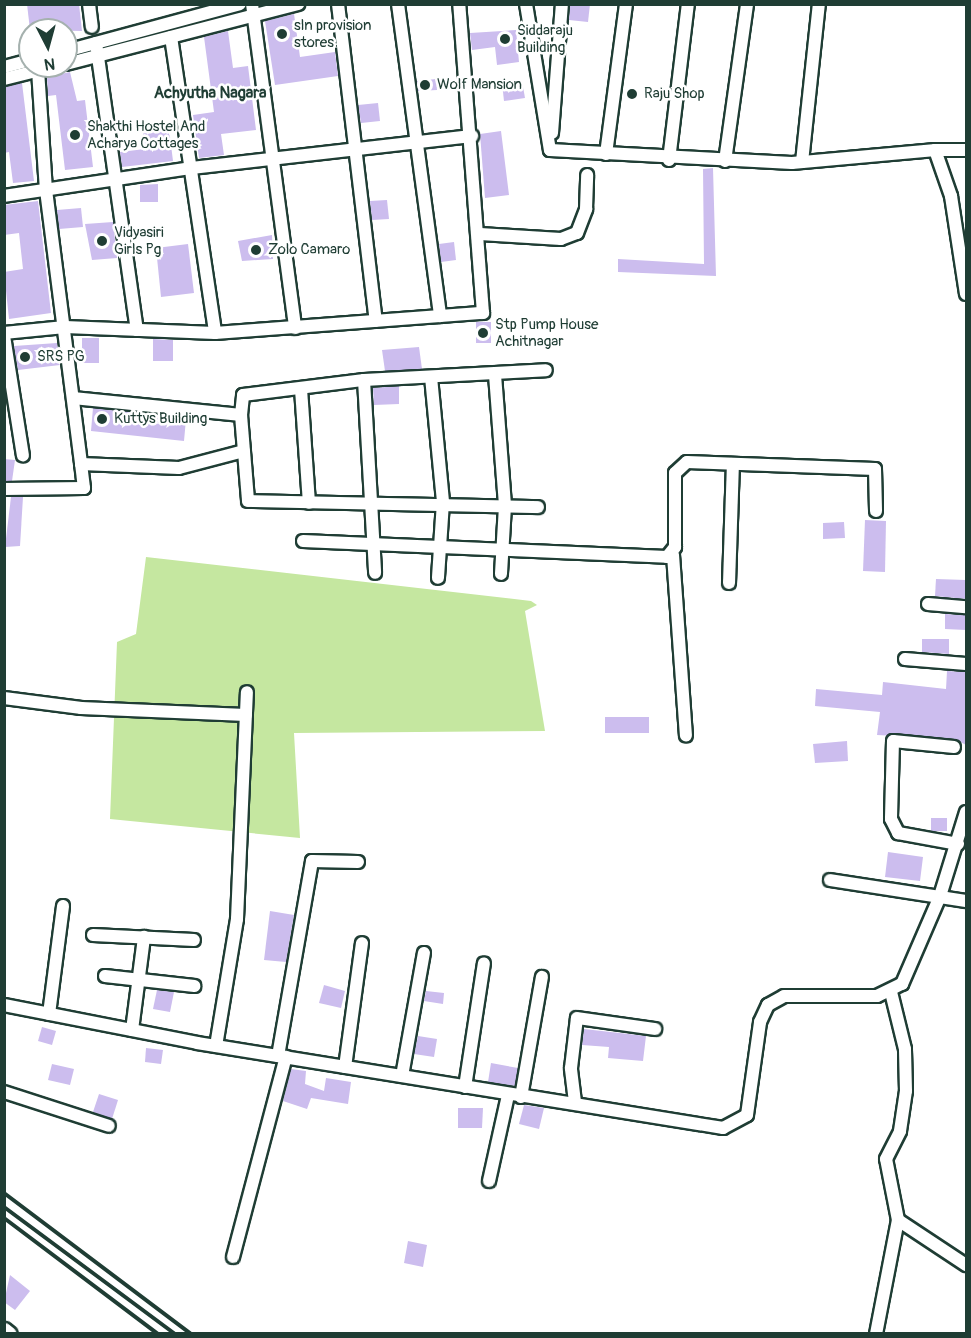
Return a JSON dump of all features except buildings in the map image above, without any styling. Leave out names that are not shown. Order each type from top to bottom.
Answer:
[{"type":"main road","points":[[4,1330],[9,1334]]},
{"type":"street","points":[[90,4],[92,27]]},
{"type":"street","points":[[78,58],[98,49],[240,4]]},
{"type":"street","points":[[78,50],[171,38],[254,11],[298,4]]},
{"type":"street","points":[[338,4],[354,153],[376,321]]},
{"type":"street","points":[[398,4],[440,316]]},
{"type":"street","points":[[23,456],[4,334],[65,327],[215,333],[483,313],[480,234],[459,4]]},
{"type":"street","points":[[526,4],[550,150]]},
{"type":"street","points":[[550,150],[562,4]]},
{"type":"street","points":[[606,154],[626,4]]},
{"type":"street","points":[[669,160],[688,4]]},
{"type":"street","points":[[725,161],[747,4]]},
{"type":"street","points":[[802,162],[819,4]]},
{"type":"street","points":[[254,11],[295,328]]},
{"type":"street","points":[[171,38],[215,333]]},
{"type":"street","points":[[98,49],[137,330]]},
{"type":"street","points":[[4,79],[18,72]]},
{"type":"street","points":[[4,489],[84,488],[46,190],[35,78]]},
{"type":"street","points":[[4,196],[191,168],[354,153],[417,142],[472,136]]},
{"type":"street","points":[[550,150],[669,160],[802,162],[935,150],[966,150]]},
{"type":"street","points":[[935,150],[951,196],[966,294]]},
{"type":"street","points":[[480,234],[561,239],[577,233],[585,216],[587,175]]},
{"type":"street","points":[[538,507],[443,502],[248,501],[241,415],[243,395],[364,380],[495,375],[546,370]]},
{"type":"street","points":[[495,375],[505,506],[501,574]]},
{"type":"street","points":[[431,377],[443,502],[444,546],[438,578]]},
{"type":"street","points":[[364,380],[375,503],[375,573]]},
{"type":"street","points":[[301,388],[309,503]]},
{"type":"street","points":[[73,398],[241,415]]},
{"type":"street","points":[[81,464],[179,468],[244,451]]},
{"type":"street","points":[[729,583],[733,464]]},
{"type":"street","points":[[686,736],[673,555],[677,467],[733,464],[875,470],[876,511]]},
{"type":"street","points":[[303,541],[673,555]]},
{"type":"street","points":[[928,604],[966,607]]},
{"type":"street","points":[[905,659],[966,664]]},
{"type":"street","points":[[216,1046],[237,919],[247,692]]},
{"type":"street","points":[[4,698],[81,708],[246,715]]},
{"type":"street","points":[[954,747],[893,741],[891,819],[898,832],[958,844]]},
{"type":"street","points":[[4,1005],[216,1046],[514,1096],[575,1102],[733,1126],[747,1115],[760,1022],[768,1005],[784,996],[856,998],[891,992],[902,984],[940,896],[958,844],[966,812]]},
{"type":"street","points":[[232,1257],[282,1057],[312,861],[358,862]]},
{"type":"street","points":[[830,880],[966,901]]},
{"type":"street","points":[[49,1014],[63,906]]},
{"type":"street","points":[[93,935],[194,940]]},
{"type":"street","points":[[132,1030],[144,937]]},
{"type":"street","points":[[345,1067],[362,943]]},
{"type":"street","points":[[402,1076],[423,953]]},
{"type":"street","points":[[465,1087],[484,963]]},
{"type":"street","points":[[105,976],[194,986]]},
{"type":"street","points":[[489,1181],[514,1096],[542,976]]},
{"type":"street","points":[[876,1334],[898,1220],[886,1159],[900,1131],[906,1091],[905,1049],[891,992]]},
{"type":"street","points":[[575,1102],[571,1068],[577,1018],[655,1029]]},
{"type":"street","points":[[4,1092],[109,1126]]},
{"type":"street","points":[[898,1220],[966,1265]]},
{"type":"green space","points":[[146,557],[531,601],[537,605],[525,611],[545,731],[294,733],[300,838],[110,819],[117,642],[136,634]]},
{"type":"railway","points":[[4,1193],[191,1334]]},
{"type":"railway","points":[[4,1207],[175,1334]]},
{"type":"railway","points":[[4,1218],[158,1334]]},
{"type":"place","name":"sln provision stores","points":[[282,34]]},
{"type":"place","name":"Siddaraju Building","points":[[505,39]]},
{"type":"place","name":"Wolf Mansion","points":[[425,85]]},
{"type":"place","name":"Raju Shop","points":[[632,94]]},
{"type":"place","name":"Shakthi Hostel And Acharya Cottages","points":[[75,135]]},
{"type":"place","name":"Vidyasiri Girls Pg","points":[[102,241]]},
{"type":"place","name":"Zolo Camaro","points":[[256,250]]},
{"type":"place","name":"Stp Pump House Achitnagar","points":[[483,333]]},
{"type":"place","name":"SRS PG","points":[[25,357]]},
{"type":"place","name":"Kuttys Building","points":[[102,419]]},
{"type":"district","name":"Achyutha Nagara","points":[[210,93]]}]
